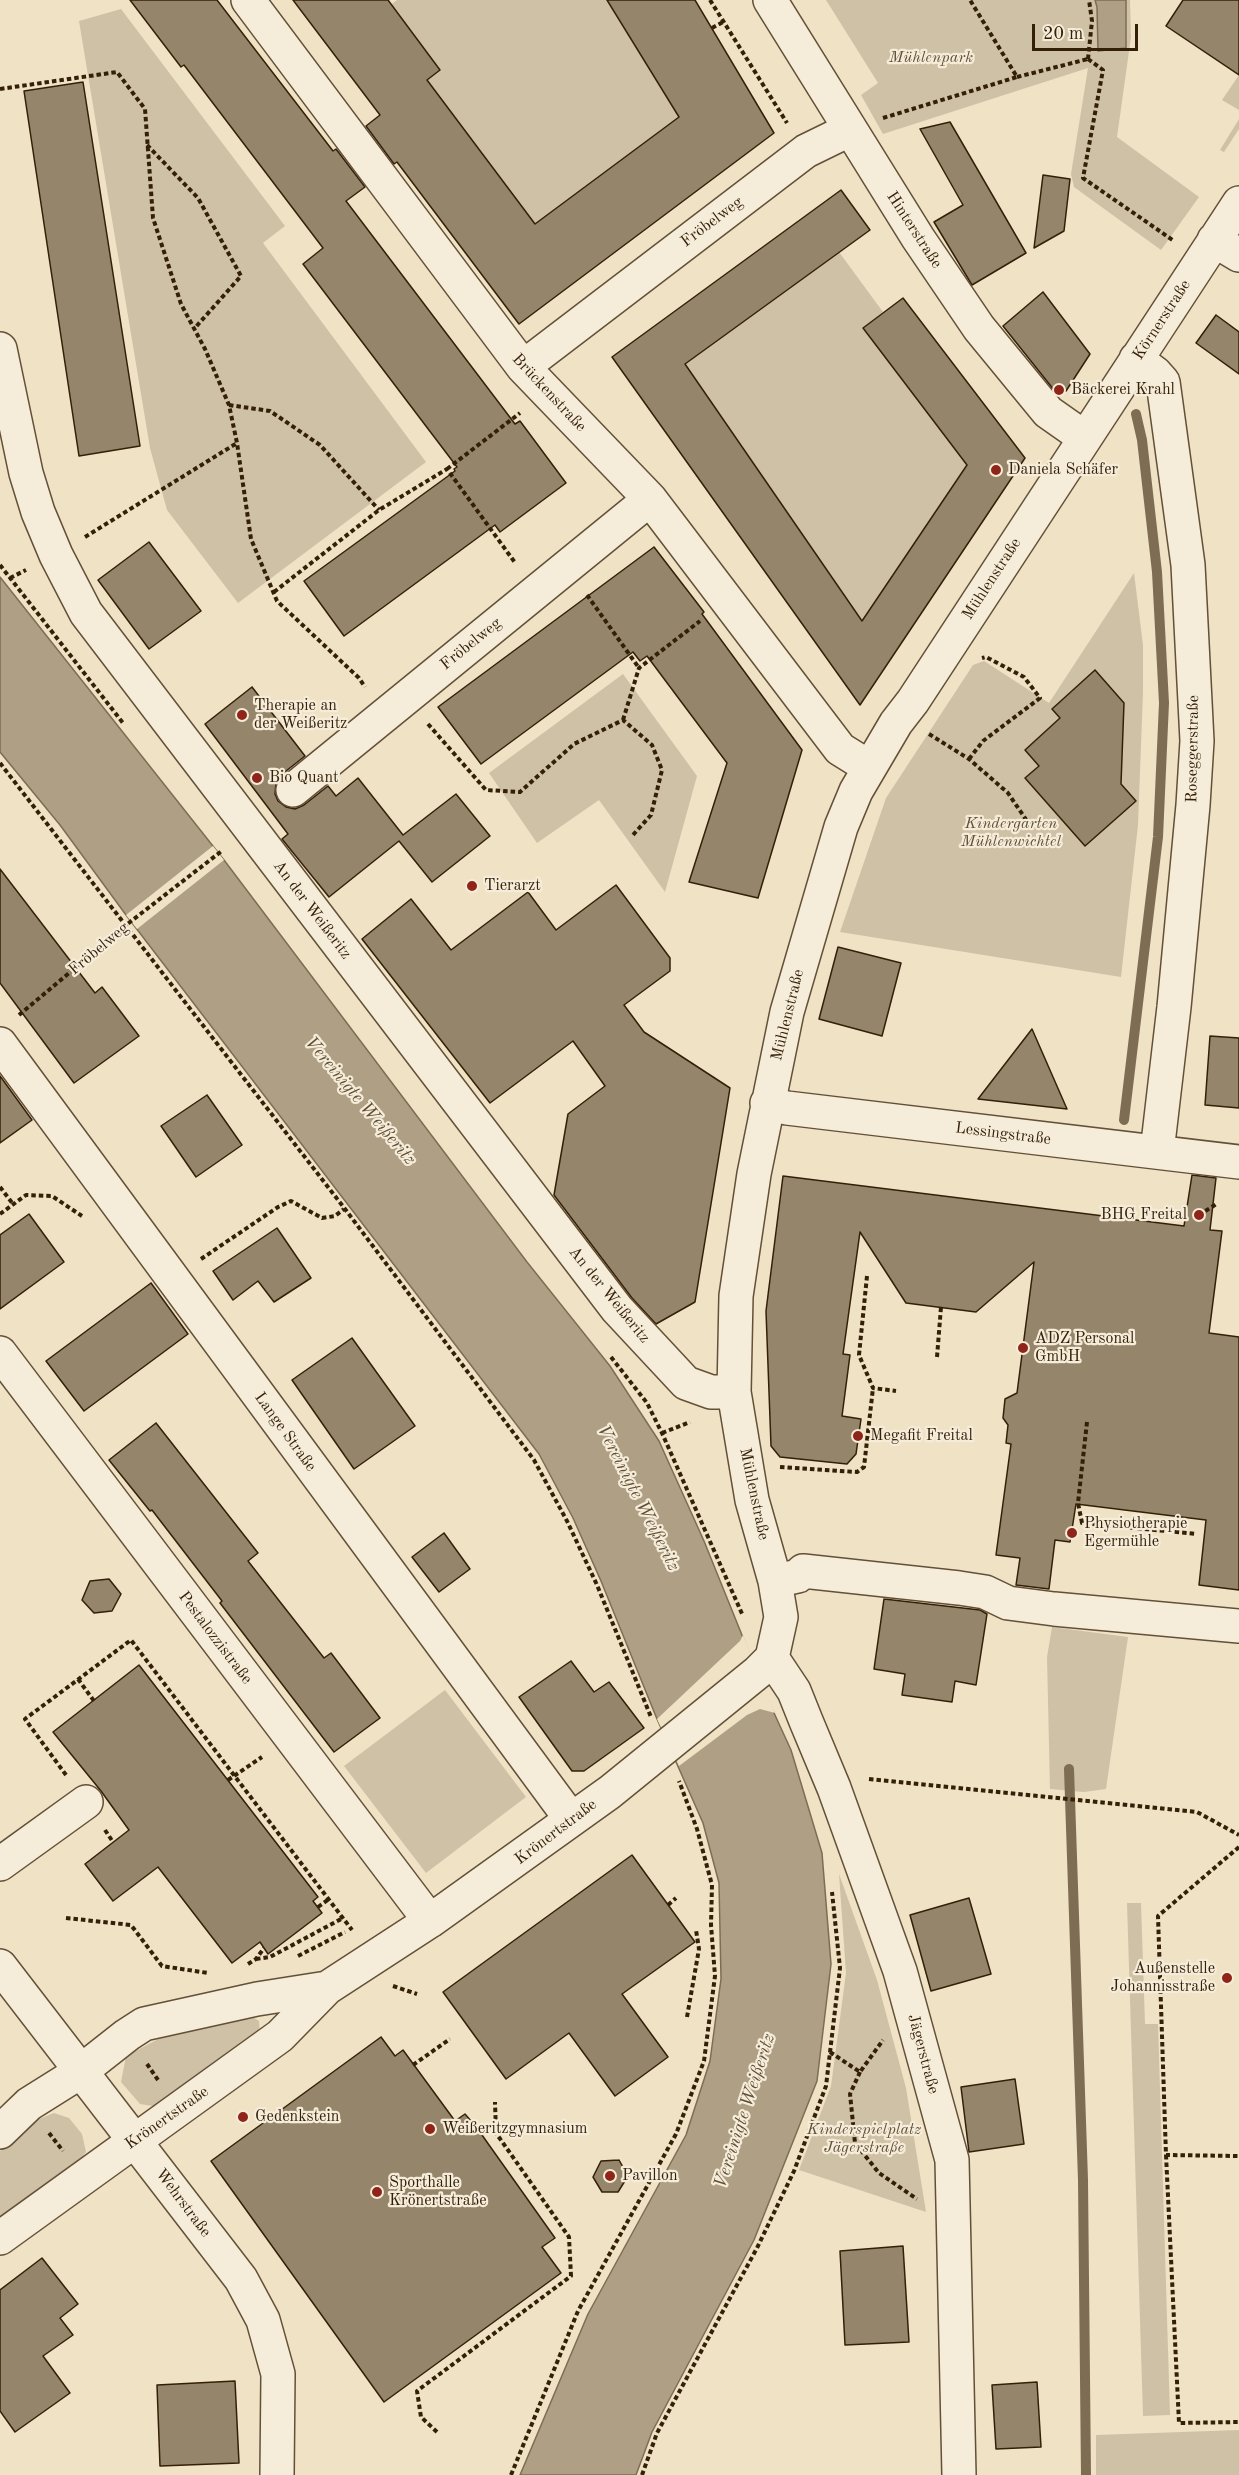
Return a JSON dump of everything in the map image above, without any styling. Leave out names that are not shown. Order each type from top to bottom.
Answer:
[{"type":"street","name":"Brückenstraße","points":[[248,0],[523,367],[650,499],[840,749],[869,767]]},
{"type":"street","name":"Hinterstraße","points":[[770,0],[849,130],[979,328],[1048,412],[1085,438]]},
{"type":"street","name":"Fröbelweg","points":[[523,367],[806,151],[849,130]]},
{"type":"street","name":"Körnerstraße","points":[[1085,438],[1136,359],[1226,248],[1239,202]]},
{"type":"street","name":"An der Weißeritz","points":[[0,349],[26,473],[38,512],[56,555],[86,613],[618,1309],[686,1383],[711,1392],[734,1392]]},
{"type":"street","name":"Roseggerstraße","points":[[1136,359],[1163,382],[1178,476],[1188,566],[1197,741],[1177,971],[1157,1152]]},
{"type":"street","name":"Mühlenstraße","points":[[765,1665],[781,1617],[775,1581],[752,1500],[734,1392],[736,1296],[754,1174],[787,1012],[841,827],[869,767],[1085,438]]},
{"type":"street","name":"Fröbelweg","points":[[293,790],[650,499]]},
{"type":"street","name":"Lange Straße","points":[[8,1031],[571,1819]]},
{"type":"street","name":"Lessingstraße","points":[[767,1103],[788,1108],[1239,1162]]},
{"type":"street","name":"Pestalozzistraße","points":[[0,1353],[430,1921]]},
{"type":"street","points":[[775,1581],[798,1576],[803,1571],[968,1589],[985,1592],[1008,1603],[1054,1610],[1096,1611],[1239,1626]]},
{"type":"street","name":"Krönertstraße","points":[[0,2238],[280,2036],[327,1988],[511,1865],[610,1792],[765,1665]]},
{"type":"street","name":"Jägerstraße","points":[[765,1665],[785,1675],[834,1788],[900,1971],[952,2160],[958,2475]]},
{"type":"street","points":[[0,1864],[86,1802]]},
{"type":"street","name":"Wehrstraße","points":[[0,1966],[241,2279],[263,2320],[278,2374],[277,2475]]},
{"type":"street","name":"Krönertstraße","points":[[0,2132],[29,2104],[80,2072],[127,2035],[144,2025],[257,1999],[327,1988]]},
{"type":"path","points":[[710,0],[806,151]]},
{"type":"path","points":[[970,0],[1017,77]]},
{"type":"path","points":[[1088,59],[1092,21],[1089,0]]},
{"type":"path","points":[[712,28],[723,22]]},
{"type":"path","points":[[849,130],[1017,77],[1088,59]]},
{"type":"path","points":[[1088,59],[1103,70],[1083,178],[1176,243]]},
{"type":"path","points":[[0,89],[117,72],[145,109],[153,218],[181,304],[228,405],[237,443],[251,539],[277,600],[358,678],[396,706],[486,790],[520,792],[574,744],[623,720],[639,668],[700,621]]},
{"type":"path","points":[[146,145],[198,198],[241,276],[194,329]]},
{"type":"path","points":[[274,592],[379,510],[447,469],[546,392]]},
{"type":"path","points":[[228,405],[270,411],[320,445],[379,510]]},
{"type":"path","points":[[56,555],[237,443]]},
{"type":"path","points":[[447,469],[536,590]]},
{"type":"path","points":[[0,565],[126,727]]},
{"type":"path","points":[[587,595],[639,668]]},
{"type":"path","points":[[969,759],[983,741],[1040,698],[1024,677],[986,657],[978,658]]},
{"type":"path","points":[[623,720],[652,745],[662,770],[651,815],[632,836]]},
{"type":"path","points":[[928,733],[969,759],[1008,793],[1031,827]]},
{"type":"path","points":[[0,763],[345,1209],[534,1460],[567,1521],[597,1585],[666,1745],[697,1829],[712,1884],[711,1925],[715,1976],[704,2061],[676,2134],[578,2311],[511,2475]]},
{"type":"path","points":[[216,841],[230,859]]},
{"type":"path","name":"Fröbelweg","points":[[8,1031],[130,922],[220,853]]},
{"type":"path","points":[[0,1187],[13,1204]]},
{"type":"path","points":[[0,1214],[26,1195],[52,1196],[88,1220]]},
{"type":"path","points":[[197,1262],[278,1207],[291,1201],[322,1218],[335,1216],[345,1209]]},
{"type":"path","points":[[1198,1215],[1218,1203]]},
{"type":"path","points":[[779,1467],[857,1472],[864,1467],[873,1388],[859,1355],[867,1276]]},
{"type":"path","points":[[937,1357],[941,1307]]},
{"type":"path","points":[[604,1348],[646,1403],[662,1433],[747,1623]]},
{"type":"path","points":[[873,1388],[896,1391]]},
{"type":"path","points":[[662,1433],[700,1418]]},
{"type":"path","points":[[1087,1422],[1078,1503],[1082,1523],[1197,1534]]},
{"type":"path","points":[[113,1842],[25,1719],[131,1640],[353,1929],[296,1957]]},
{"type":"path","points":[[78,1679],[94,1701]]},
{"type":"path","points":[[228,1780],[269,1752]]},
{"type":"path","points":[[860,1778],[1197,1812],[1239,1835]]},
{"type":"path","points":[[1239,1847],[1158,1917],[1166,2155],[1179,2423],[1239,2422]]},
{"type":"path","points":[[642,2475],[657,2433],[757,2248],[794,2171],[826,2086],[840,1968],[832,1889]]},
{"type":"path","points":[[668,1905],[676,1898]]},
{"type":"path","points":[[318,1907],[329,1899]]},
{"type":"path","points":[[66,1918],[131,1925],[162,1966],[216,1975]]},
{"type":"path","points":[[246,1965],[256,1959],[270,1957],[343,1918]]},
{"type":"path","points":[[687,2017],[699,1949],[696,1930]]},
{"type":"path","points":[[256,1959],[264,1948]]},
{"type":"path","points":[[393,1986],[417,1994]]},
{"type":"path","points":[[885,2038],[860,2072],[850,2094],[855,2143],[879,2173],[923,2201]]},
{"type":"path","points":[[413,2065],[450,2039]]},
{"type":"path","points":[[830,2052],[860,2072]]},
{"type":"path","points":[[141,2055],[159,2081]]},
{"type":"path","points":[[437,2432],[421,2417],[417,2391],[570,2276],[569,2237],[496,2133],[495,2102]]},
{"type":"path","points":[[45,2126],[70,2160]]},
{"type":"path","points":[[1166,2155],[1239,2156]]},
{"type":"green space","points":[[397,0],[607,0],[663,92],[683,114],[535,224],[427,80],[385,9]]},
{"type":"green space","name":"Mühlenpark","points":[[826,0],[1130,0],[1131,37],[1117,137],[1199,197],[1161,250],[1074,187],[1071,174],[1088,68],[883,134],[861,95],[878,83]]},
{"type":"green space","points":[[121,9],[285,226],[263,243],[426,462],[238,603],[167,510],[150,448],[79,21]]},
{"type":"green space","points":[[1239,75],[1239,110],[1222,100]]},
{"type":"green space","points":[[1239,119],[1239,129],[1224,152],[1220,150]]},
{"type":"green space","points":[[839,252],[883,312],[863,328],[967,465],[862,620],[684,363]]},
{"type":"green space","name":"Kindergarten Mühlenwichtel","points":[[1134,573],[1143,645],[1143,692],[1138,825],[1121,977],[840,932],[886,798],[973,665],[984,661],[1049,703]]},
{"type":"green space","points":[[623,674],[697,776],[665,892],[599,800],[537,843],[489,773]]},
{"type":"green space","points":[[1052,1627],[1128,1637],[1106,1789],[1084,1792],[1050,1789],[1047,1657]]},
{"type":"green space","points":[[445,1690],[526,1797],[426,1873],[344,1766]]},
{"type":"green space","name":"Kinderspielplatz Jägerstraße","points":[[839,1874],[877,1980],[906,2088],[926,2212],[799,2170],[831,2086],[846,1973]]},
{"type":"green space","points":[[1127,1903],[1141,1903],[1145,2024],[1158,2024],[1170,2415],[1143,2416]]},
{"type":"green space","points":[[248,2014],[259,2021],[260,2037],[159,2107],[140,2104],[121,2082],[126,2056],[185,2025]]},
{"type":"green space","points":[[54,2113],[69,2118],[82,2134],[86,2152],[70,2172],[0,2224],[0,2151],[32,2122]]},
{"type":"green space","points":[[1239,2430],[1239,2475],[1096,2475],[1096,2435]]},
{"type":"water","points":[[1095,0],[1126,0],[1126,48],[1098,51]]},
{"type":"water","name":"Vereinigte Weißeritz","points":[[0,577],[224,860],[527,1262],[610,1366],[659,1441],[704,1541],[769,1702],[791,1750],[822,1853],[831,1964],[817,2081],[754,2240],[652,2432],[636,2475],[520,2475],[588,2314],[686,2135],[710,2061],[721,1979],[719,1883],[703,1823],[573,1518],[539,1454],[126,915],[60,825],[0,752]]},
{"type":"pier","points":[[213,846],[224,860],[137,929],[126,915]]},
{"type":"pier","points":[[743,1635],[775,1713],[760,1709],[747,1715],[679,1766],[657,1719],[740,1641]]},
{"type":"building","points":[[130,0],[217,0],[333,151],[336,149],[365,187],[346,201],[515,424],[520,421],[566,483],[500,532],[495,525],[344,636],[304,581],[455,471],[457,467],[303,264],[323,248],[184,65],[181,67]]},
{"type":"building","points":[[293,0],[388,0],[440,70],[427,80],[535,224],[679,117],[607,0],[695,0],[774,133],[519,324],[397,162],[394,164],[366,126],[380,115]]},
{"type":"building","points":[[1183,0],[1239,0],[1239,75],[1166,26]]},
{"type":"building","points":[[83,82],[140,446],[79,456],[24,91]]},
{"type":"building","points":[[950,122],[1026,253],[972,285],[934,222],[963,205],[920,129]]},
{"type":"building","points":[[1043,175],[1070,179],[1064,231],[1034,248]]},
{"type":"building","points":[[841,190],[870,230],[685,364],[862,621],[967,465],[863,328],[903,298],[1025,458],[860,705],[612,357]]},
{"type":"building","points":[[1043,292],[1090,354],[1066,391],[1054,390],[1003,326]]},
{"type":"building","points":[[1216,315],[1239,332],[1239,374],[1196,343]]},
{"type":"building","points":[[149,542],[201,611],[149,649],[98,580]]},
{"type":"building","points":[[654,547],[704,612],[702,614],[802,750],[758,898],[689,882],[727,763],[647,656],[640,661],[633,652],[481,764],[438,707]]},
{"type":"building","points":[[1095,670],[1124,703],[1121,784],[1136,801],[1085,846],[1025,778],[1039,766],[1025,750],[1060,718],[1052,709]]},
{"type":"building","points":[[252,687],[305,756],[281,775],[276,783],[275,794],[278,801],[286,807],[295,809],[304,805],[328,786],[336,796],[358,778],[403,835],[456,794],[490,836],[432,882],[399,841],[329,897],[282,839],[288,834],[205,724]]},
{"type":"building","points":[[0,869],[95,993],[102,987],[139,1036],[74,1083],[0,983]]},
{"type":"building","points":[[616,885],[670,958],[670,971],[624,1005],[644,1032],[730,1088],[695,1302],[656,1324],[632,1298],[554,1195],[568,1114],[605,1086],[573,1041],[490,1103],[362,939],[411,899],[451,950],[528,892],[556,930]]},
{"type":"building","points":[[838,947],[901,963],[882,1036],[819,1019]]},
{"type":"building","points":[[1032,1029],[1067,1109],[978,1099]]},
{"type":"building","points":[[1210,1036],[1239,1038],[1239,1108],[1205,1105]]},
{"type":"building","points":[[0,1076],[32,1120],[0,1143]]},
{"type":"building","points":[[207,1095],[242,1145],[196,1177],[161,1126]]},
{"type":"building","points":[[1192,1175],[1216,1178],[1210,1230],[1222,1231],[1209,1333],[1239,1337],[1239,1590],[1199,1585],[1206,1520],[1076,1504],[1070,1542],[1055,1540],[1049,1589],[1016,1585],[1020,1558],[996,1555],[1011,1444],[1006,1443],[1008,1425],[1003,1418],[1005,1399],[1017,1393],[1034,1262],[976,1312],[906,1303],[860,1232],[843,1354],[850,1355],[842,1416],[861,1419],[856,1454],[847,1464],[780,1457],[771,1446],[766,1311],[783,1176],[1184,1226]]},
{"type":"building","points":[[29,1214],[64,1262],[0,1309],[0,1235]]},
{"type":"building","points":[[277,1228],[311,1278],[274,1302],[258,1281],[233,1300],[213,1271]]},
{"type":"building","points":[[151,1283],[188,1334],[84,1411],[46,1361]]},
{"type":"building","points":[[352,1338],[415,1426],[354,1469],[292,1380]]},
{"type":"building","points":[[156,1423],[258,1553],[248,1561],[324,1658],[331,1653],[380,1718],[334,1752],[152,1510],[150,1511],[109,1460]]},
{"type":"building","points":[[444,1533],[470,1569],[439,1592],[412,1557]]},
{"type":"building","points":[[109,1579],[121,1594],[112,1611],[94,1613],[82,1600],[90,1581]]},
{"type":"building","points":[[884,1599],[980,1610],[987,1614],[976,1685],[955,1681],[952,1702],[902,1695],[905,1674],[874,1669]]},
{"type":"building","points":[[571,1661],[594,1692],[609,1682],[644,1728],[584,1771],[572,1771],[519,1697]]},
{"type":"building","points":[[139,1665],[318,1897],[313,1901],[322,1913],[268,1954],[260,1942],[232,1963],[158,1867],[113,1901],[85,1864],[129,1830],[53,1732]]},
{"type":"building","points":[[632,1855],[695,1942],[622,1994],[668,2057],[615,2096],[569,2033],[506,2079],[443,1992]]},
{"type":"building","points":[[969,1898],[991,1974],[931,1991],[910,1915]]},
{"type":"building","name":"Sporthalle Krönertstraße","points":[[381,2037],[395,2056],[403,2050],[455,2121],[465,2114],[477,2128],[555,2238],[542,2247],[561,2273],[384,2402],[211,2161]]},
{"type":"building","points":[[1015,2079],[1024,2144],[969,2152],[961,2087]]},
{"type":"building","name":"Pavillon","points":[[619,2160],[628,2176],[618,2192],[602,2192],[593,2177],[601,2161]]},
{"type":"building","points":[[903,2246],[909,2342],[845,2345],[840,2251]]},
{"type":"building","points":[[42,2258],[78,2304],[60,2318],[73,2335],[43,2356],[70,2393],[15,2432],[0,2411],[0,2290]]},
{"type":"building","points":[[235,2381],[239,2463],[160,2466],[157,2385]]},
{"type":"building","points":[[1037,2382],[1041,2447],[996,2449],[992,2385]]},
{"type":"waterway","points":[[1124,1120],[1158,837],[1164,703],[1157,572],[1142,440],[1136,414]]},
{"type":"waterway","points":[[1069,1769],[1083,2180],[1086,2475]]},
{"type":"place","name":"Bäckerei Krahl","points":[[1059,390]]},
{"type":"place","name":"Daniela Schäfer","points":[[996,470]]},
{"type":"place","name":"Therapie an der Weißeritz","points":[[242,715]]},
{"type":"place","name":"Bio Quant","points":[[257,778]]},
{"type":"place","name":"Tierarzt","points":[[472,886]]},
{"type":"place","name":"BHG Freital","points":[[1199,1215]]},
{"type":"place","name":"ADZ Personal GmbH","points":[[1023,1348]]},
{"type":"place","name":"Megafit Freital","points":[[858,1436]]},
{"type":"place","name":"Physiotherapie Egermühle","points":[[1072,1533]]},
{"type":"place","name":"Außenstelle Johannisstraße","points":[[1227,1978]]},
{"type":"place","name":"Gedenkstein","points":[[243,2117]]},
{"type":"place","name":"Weißeritzgymnasium","points":[[430,2129]]},
{"type":"place","name":"Pavillon","points":[[610,2176]]},
{"type":"place","name":"Sporthalle Krönertstraße","points":[[377,2192]]}]
